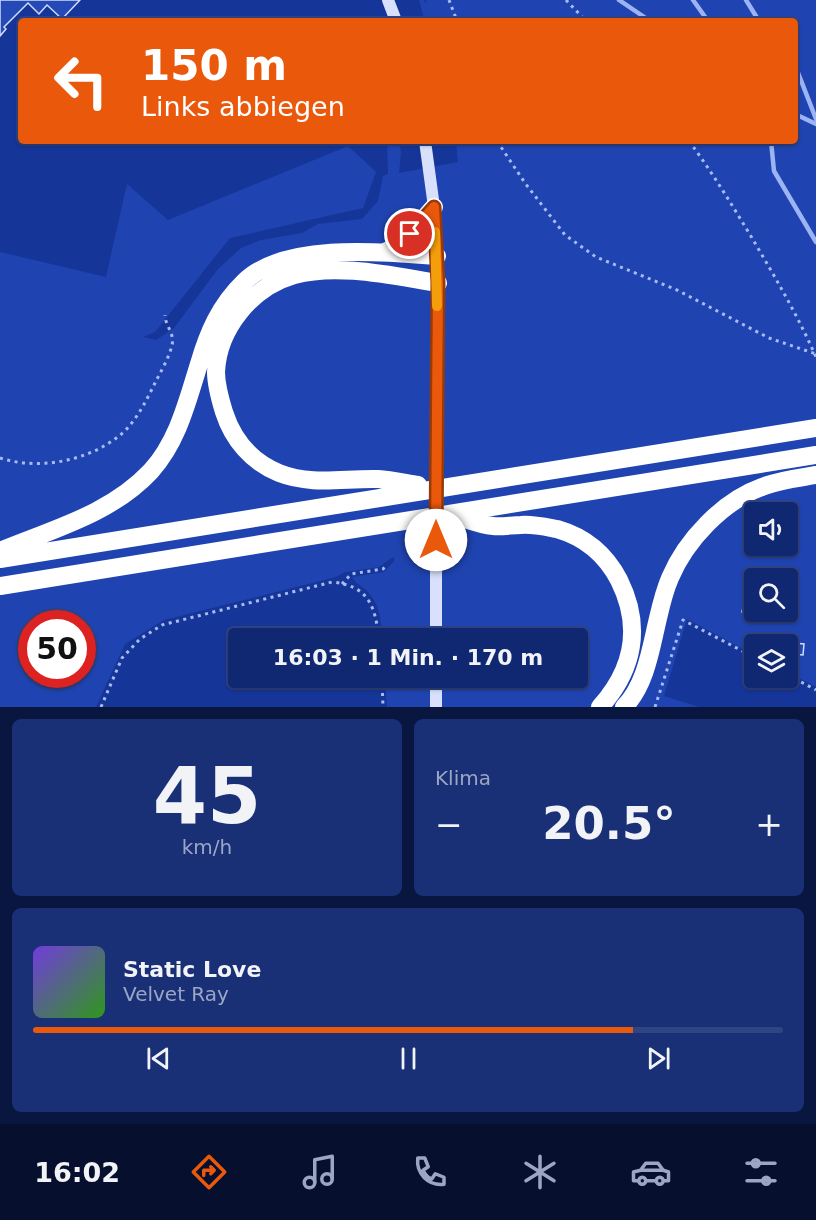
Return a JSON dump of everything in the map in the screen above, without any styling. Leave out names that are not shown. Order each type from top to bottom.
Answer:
[{"type":"highway","points":[[385,252],[403,242],[434,207]]},
{"type":"highway","points":[[0,551],[100,510],[124,496],[151,471],[171,444],[212,326],[220,310],[245,280],[266,267],[307,255],[385,252],[437,256]]},
{"type":"highway","points":[[438,283],[383,274],[332,271],[313,271],[292,276],[270,285],[236,316],[220,348],[216,372],[221,400],[232,434],[257,461],[278,473],[301,480],[333,482],[378,479],[438,488]]},
{"type":"highway","points":[[0,559],[810,428]]},
{"type":"highway","points":[[0,586],[815,455]]},
{"type":"highway","points":[[624,707],[642,680],[670,576],[695,537],[717,515],[740,498],[762,487],[816,475]]},
{"type":"highway","points":[[449,514],[493,526],[524,524],[557,529],[589,544],[614,570],[632,613],[633,634],[623,673],[609,697],[600,707]]},
{"type":"main road","points":[[388,0],[395,18]]},
{"type":"main road","points":[[425,144],[434,207],[438,283],[436,628]]},
{"type":"main road","points":[[436,688],[436,707]]},
{"type":"path","points":[[449,0],[456,18]]},
{"type":"path","points":[[566,0],[583,18]]},
{"type":"path","points":[[499,144],[525,183],[565,235],[596,257],[677,290],[769,338],[815,355]]},
{"type":"path","points":[[691,144],[733,206],[776,278],[803,327],[815,355]]},
{"type":"path","points":[[0,458],[34,465],[56,463],[93,452],[115,439],[133,422],[173,344],[173,334],[165,315]]},
{"type":"path","points":[[342,584],[351,574],[383,569],[387,564]]},
{"type":"path","points":[[101,707],[122,658],[140,639],[162,625],[332,582],[353,587],[365,595],[376,613],[378,628]]},
{"type":"path","points":[[655,707],[683,620],[744,652]]},
{"type":"path","points":[[798,680],[816,690]]},
{"type":"path","points":[[382,688],[383,707]]},
{"type":"shaded area","points":[[419,0],[424,0],[426,4],[426,0],[816,0],[816,687],[798,677],[798,634],[744,634],[744,650],[687,619],[664,696],[699,707],[387,707],[386,688],[588,688],[588,628],[381,628],[380,615],[373,598],[352,577],[384,572],[395,560],[393,557],[379,567],[345,572],[336,577],[164,620],[125,644],[96,707],[0,707],[0,252],[106,277],[127,184],[168,220],[348,146],[376,172],[363,208],[230,238],[155,332],[143,337],[156,340],[174,328],[218,269],[241,248],[261,240],[302,233],[318,224],[362,219],[378,201],[383,176],[388,174],[387,144],[400,144],[399,173],[458,162],[456,144],[798,144],[798,18],[424,18]]},
{"type":"building","points":[[0,0],[80,0],[63,18],[47,5],[39,14],[28,3],[4,27],[6,29],[0,36]]},
{"type":"building","points":[[798,643],[804,644],[803,655],[798,654]]},
{"type":"waterway","points":[[619,0],[646,18]]},
{"type":"waterway","points":[[693,0],[706,18]]},
{"type":"waterway","points":[[746,0],[757,18]]},
{"type":"waterway","points":[[798,73],[816,119]]},
{"type":"waterway","points":[[798,115],[816,124]]},
{"type":"waterway","points":[[771,144],[774,171],[816,242]]},
{"type":"slow traffic","points":[[435,232],[437,306]]},
{"type":"route","points":[[410,234],[434,207],[438,283],[436,540]]}]
